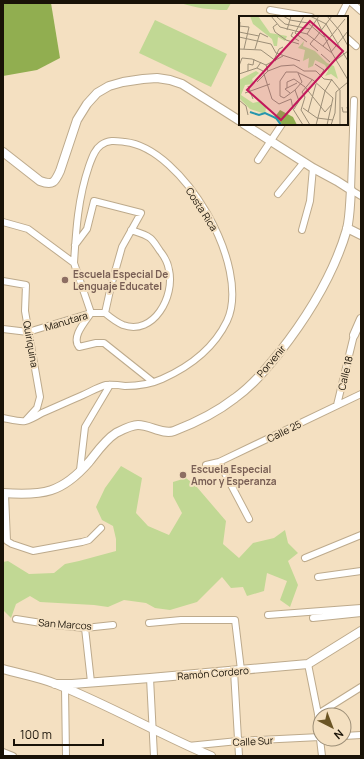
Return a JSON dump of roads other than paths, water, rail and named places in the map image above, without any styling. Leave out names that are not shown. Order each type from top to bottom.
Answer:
[{"type":"street","points":[[340,16],[347,3]]},
{"type":"street","points":[[352,3],[361,11]]},
{"type":"street","points":[[270,10],[305,16]]},
{"type":"street","points":[[348,39],[356,46]]},
{"type":"street","points":[[3,152],[40,181],[46,183],[54,182],[60,171],[77,120],[87,104],[97,93],[109,86],[143,79],[157,78],[182,84],[239,120]]},
{"type":"street","points":[[350,190],[354,100]]},
{"type":"street","points":[[246,125],[313,168],[337,180],[361,196]]},
{"type":"street","points":[[258,160],[281,125]]},
{"type":"street","name":"Costa Rica","points":[[25,421],[98,388],[110,385],[139,386],[161,380],[191,363],[207,349],[227,320],[231,307],[232,297],[228,265],[220,236],[211,220],[179,174],[150,150],[135,143],[108,140],[94,152],[86,177],[77,215],[74,263]]},
{"type":"street","points":[[278,194],[304,162]]},
{"type":"street","points":[[302,230],[310,201],[313,168]]},
{"type":"street","name":"Porvenir","points":[[4,494],[49,492],[58,488],[68,482],[114,434],[125,428],[139,425],[172,432],[198,421],[217,410],[235,398],[254,382],[295,332],[314,303],[330,272],[347,228],[350,190]]},
{"type":"street","points":[[75,245],[87,229],[94,201],[141,213],[131,230],[122,247],[105,313],[112,319],[124,325],[143,325],[152,320],[166,302],[171,281],[165,258],[150,238],[131,230]]},
{"type":"street","points":[[3,222],[28,229],[74,263],[91,313],[76,337],[76,342],[79,347],[81,348],[96,343],[104,343],[153,382]]},
{"type":"street","points":[[347,228],[361,235]]},
{"type":"street","name":"Quiriquina","points":[[3,281],[26,285],[28,332],[40,397],[36,408],[25,421]]},
{"type":"street","name":"Manutara","points":[[3,328],[28,332],[91,313],[105,313]]},
{"type":"street","name":"Calle 18","points":[[337,406],[361,319]]},
{"type":"street","points":[[80,470],[85,427],[110,385]]},
{"type":"street","name":"Calle 25","points":[[206,465],[219,462],[361,394]]},
{"type":"street","points":[[3,418],[25,421]]},
{"type":"street","points":[[219,462],[249,519]]},
{"type":"street","points":[[4,494],[7,541],[12,544],[33,551],[61,546],[88,540],[101,528]]},
{"type":"street","points":[[305,558],[361,535]]},
{"type":"street","points":[[318,577],[361,571]]},
{"type":"street","points":[[268,616],[361,608]]},
{"type":"street","points":[[313,618],[361,613]]},
{"type":"street","name":"San Marcos","points":[[16,619],[85,628],[113,625]]},
{"type":"street","points":[[149,623],[181,620],[235,620],[238,741],[240,756]]},
{"type":"street","points":[[85,628],[91,682]]},
{"type":"street","name":"Ramón Cordero","points":[[55,684],[150,678],[308,664],[361,631]]},
{"type":"street","points":[[308,664],[317,707]]},
{"type":"street","points":[[3,669],[55,684],[81,694],[187,746],[211,756]]},
{"type":"street","points":[[150,678],[154,756]]},
{"type":"street","points":[[329,707],[361,687]]},
{"type":"street","points":[[65,688],[66,756]]},
{"type":"street","name":"Calle Sur","points":[[187,746],[238,741],[312,738]]},
{"type":"street","points":[[3,752],[14,756]]},
{"type":"place","name":"Escuela Especial De Lenguaje Educatel","points":[[65,280]]},
{"type":"place","name":"Escuela Especial Amor y Esperanza","points":[[183,475]]}]
